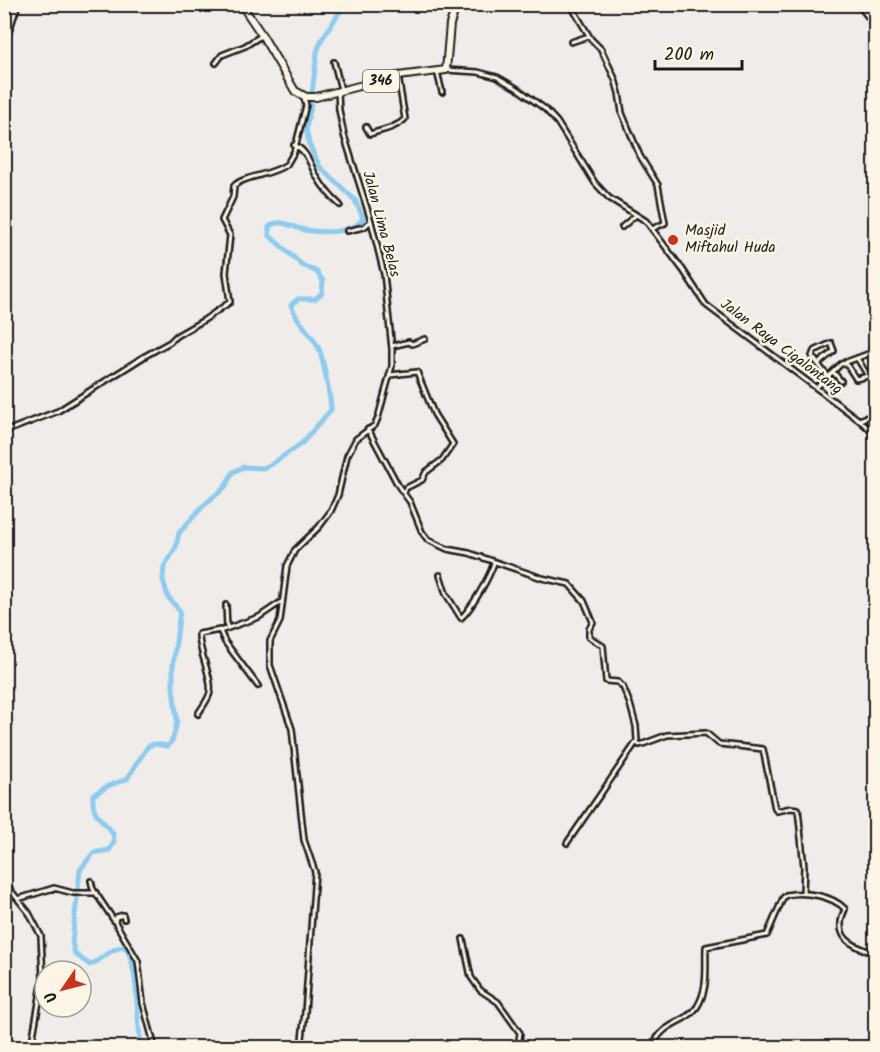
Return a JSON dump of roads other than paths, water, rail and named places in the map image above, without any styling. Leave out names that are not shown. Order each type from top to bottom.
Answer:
[{"type":"main road","points":[[4,43],[17,4]]},
{"type":"main road","name":"346","points":[[241,4],[262,34],[295,91],[305,96],[316,98],[398,76],[446,70]]},
{"type":"main road","points":[[446,70],[450,24],[457,4]]},
{"type":"street","points":[[62,5],[69,4]]},
{"type":"street","points":[[570,4],[589,36],[601,49],[615,79],[622,113],[640,156],[658,185],[665,223],[652,229]]},
{"type":"street","points":[[858,4],[876,27]]},
{"type":"street","points":[[216,63],[222,55],[245,46],[262,34]]},
{"type":"street","points":[[571,42],[589,36]]},
{"type":"street","name":"Jalan Lima Belas","points":[[301,1047],[315,872],[304,840],[292,729],[270,665],[270,641],[279,621],[287,566],[295,550],[319,527],[331,511],[338,495],[347,456],[356,439],[375,425],[378,418],[390,375],[392,346],[384,274],[371,221],[344,135],[339,110],[340,92],[334,62]]},
{"type":"street","name":"Jalan Raya Cigalontang","points":[[446,70],[478,72],[496,77],[535,101],[555,119],[601,190],[623,208],[642,218],[652,229],[706,305],[876,435]]},
{"type":"street","points":[[437,71],[442,92]]},
{"type":"street","points":[[366,127],[370,134],[402,123],[405,119],[398,76]]},
{"type":"street","points":[[4,432],[58,411],[230,302],[226,273],[230,235],[222,220],[233,197],[234,186],[240,181],[284,167],[293,154],[306,105],[305,96]]},
{"type":"street","points":[[294,145],[306,154],[320,181],[340,204]]},
{"type":"street","points":[[622,227],[637,216]]},
{"type":"street","points":[[347,231],[364,228],[371,221]]},
{"type":"street","points":[[392,346],[409,342],[412,344],[425,339]]},
{"type":"street","points":[[818,364],[834,351],[831,343],[813,353],[812,356],[818,364],[828,377]]},
{"type":"street","points":[[816,388],[838,365],[876,351]]},
{"type":"street","points":[[868,354],[876,366]]},
{"type":"street","points":[[857,358],[868,376]]},
{"type":"street","points":[[845,362],[856,379],[868,376],[876,370]]},
{"type":"street","points":[[390,375],[417,372],[434,414],[453,444],[442,460],[426,472],[418,484],[406,488],[403,494]]},
{"type":"street","points":[[833,372],[841,381]]},
{"type":"street","points":[[859,420],[876,414]]},
{"type":"street","points":[[368,429],[403,494],[411,504],[423,535],[428,540],[447,549],[469,553],[545,579],[569,584],[578,592],[593,619],[589,629],[590,639],[603,646],[605,679],[608,682],[618,682],[630,702],[636,726],[636,742],[567,843]]},
{"type":"street","points":[[440,575],[446,594],[460,618],[467,613],[489,577],[494,563]]},
{"type":"street","points":[[198,714],[210,692],[199,634],[222,630],[259,617],[282,602]]},
{"type":"street","points":[[226,605],[227,628]]},
{"type":"street","points":[[222,630],[220,633],[225,642],[258,686]]},
{"type":"street","points":[[636,742],[639,745],[667,735],[706,733],[719,744],[759,747],[764,751],[776,810],[798,808],[804,867],[803,893]]},
{"type":"street","points":[[91,881],[138,961],[140,990],[155,1047]]},
{"type":"street","points":[[4,882],[38,928],[41,942],[43,979],[31,1047]]},
{"type":"street","points":[[18,899],[54,888],[79,894],[96,893]]},
{"type":"street","points":[[652,1047],[658,1036],[668,1026],[697,1008],[706,980],[706,947],[759,938],[769,933],[783,898],[790,894],[803,893],[836,902],[844,908],[839,927],[841,934],[861,949],[876,954]]},
{"type":"street","points":[[115,922],[116,917],[123,915],[124,919]]},
{"type":"street","points":[[463,939],[471,977],[480,990],[498,1002],[520,1033],[519,1040],[513,1047]]},
{"type":"street","points":[[519,1040],[527,1047]]},
{"type":"waterway","points":[[142,1048],[133,967],[125,947],[111,951],[90,965],[75,954],[72,942],[80,870],[93,853],[109,850],[114,843],[113,834],[94,808],[93,795],[127,779],[148,746],[154,744],[168,746],[173,739],[177,721],[173,666],[180,611],[168,597],[163,580],[164,567],[176,547],[179,533],[203,506],[225,487],[233,472],[243,467],[263,468],[272,464],[302,443],[331,410],[319,349],[296,317],[291,305],[298,299],[315,299],[322,293],[323,281],[317,272],[302,265],[269,235],[269,227],[282,223],[300,229],[328,232],[345,230],[359,223],[363,218],[355,200],[320,167],[309,144],[306,128],[317,52],[322,39],[345,4]]},
{"type":"place","name":"Masjid Miftahul Huda","points":[[673,240]]}]
